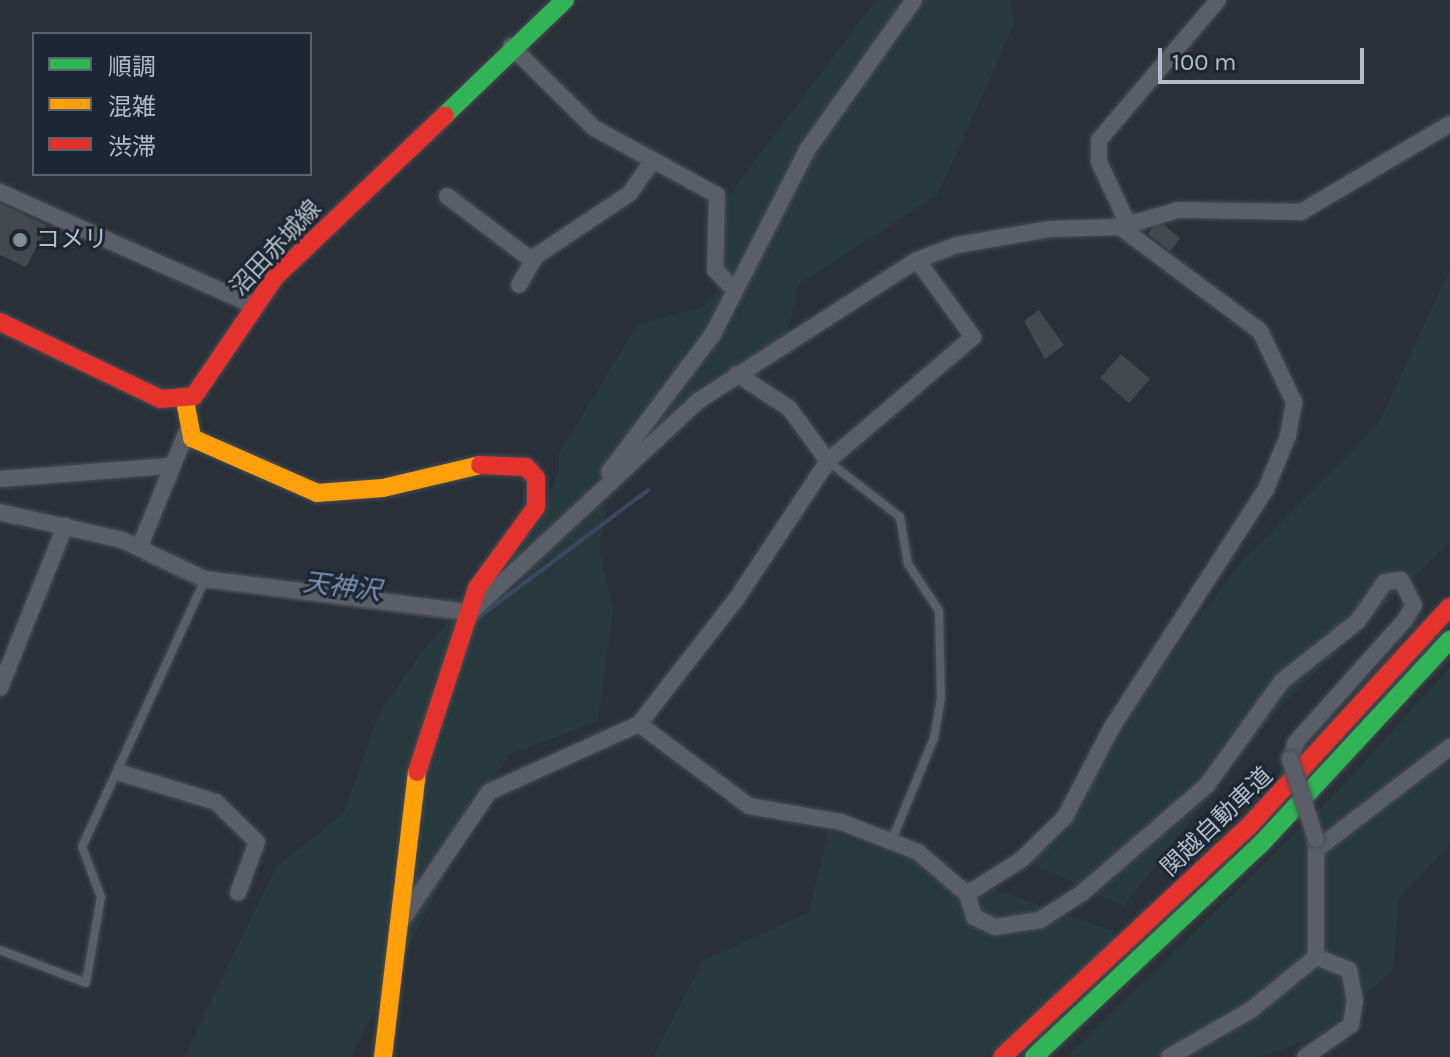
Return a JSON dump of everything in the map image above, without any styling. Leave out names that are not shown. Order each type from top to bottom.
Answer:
[{"type":"main road","name":"沼田赤城線","points":[[185,401],[201,388],[253,305],[511,46],[565,0]]},
{"type":"main road","points":[[0,322],[150,395],[185,401],[187,431],[201,444],[317,493],[383,488],[492,462],[526,467],[536,478],[536,507],[483,577],[415,780],[394,932],[383,1057]]},
{"type":"main road","name":"関越自動車道","points":[[1002,1057],[1319,755],[1450,607]]},
{"type":"main road","name":"関越自動車道","points":[[1034,1057],[1260,845],[1450,640]]},
{"type":"street","points":[[605,481],[713,334],[732,287],[807,150],[914,0]]},
{"type":"street","points":[[967,894],[1021,860],[1065,817],[1119,716],[1252,514],[1288,436],[1294,402],[1260,331],[1123,225],[1099,162],[1099,140],[1218,0]]},
{"type":"street","points":[[511,46],[594,128],[717,195],[715,270],[732,287]]},
{"type":"street","points":[[0,512],[64,532],[140,546],[205,579],[471,612],[490,601],[605,481],[737,374],[917,260],[957,245],[1050,229],[1123,225],[1178,210],[1301,212],[1450,124]]},
{"type":"street","points":[[519,285],[533,261],[630,193],[652,162]]},
{"type":"street","points":[[0,192],[253,305]]},
{"type":"street","points":[[447,196],[533,261]]},
{"type":"street","points":[[394,932],[489,792],[639,724],[737,598],[828,461],[973,337],[917,260]]},
{"type":"street","points":[[737,374],[789,408],[828,461]]},
{"type":"street","points":[[140,546],[168,466],[187,431]]},
{"type":"street","points":[[0,479],[168,466]]},
{"type":"street","points":[[0,688],[64,532]]},
{"type":"street","points":[[639,724],[749,806],[841,822],[890,845],[918,852],[967,894],[974,917],[995,927],[1040,920],[1082,893],[1207,785],[1282,681],[1358,621],[1385,582],[1401,580],[1414,605],[1405,620],[1296,742],[1290,759],[1316,844],[1316,957]]},
{"type":"street","points":[[1316,844],[1450,747]]},
{"type":"street","points":[[121,773],[216,802],[257,842],[238,893]]},
{"type":"street","points":[[1169,1057],[1215,1024],[1251,1010],[1316,957]]},
{"type":"street","points":[[1305,1057],[1351,1025],[1355,1001],[1349,970],[1316,957]]},
{"type":"lane","points":[[828,461],[900,517],[908,564],[939,611],[941,698],[934,738],[890,845]]},
{"type":"lane","points":[[0,950],[86,983],[101,897],[82,847],[121,773],[205,579]]},
{"type":"green space","points":[[876,0],[1010,0],[1014,25],[938,194],[799,284],[787,334],[697,389],[614,468],[599,546],[613,611],[598,721],[508,755],[351,1057],[184,1057],[276,867],[344,813],[378,715],[421,653],[537,520],[559,472],[559,453],[638,324],[703,307],[716,294],[715,214]]},
{"type":"green space","points":[[1450,269],[1450,542],[1277,710],[1124,906],[1030,863],[1115,727],[1238,566],[1379,423]]},
{"type":"green space","points":[[1450,667],[1450,844],[1399,898],[1393,970],[1320,1035],[1260,1057],[1067,1057],[1340,789]]},
{"type":"green space","points":[[828,831],[1121,934],[987,1057],[653,1057],[703,961],[809,912]]},
{"type":"building","name":"コメリ","points":[[0,203],[47,226],[26,267],[0,255]]},
{"type":"building","points":[[1158,220],[1180,238],[1170,251],[1148,234]]},
{"type":"building","points":[[1039,310],[1064,345],[1045,359],[1024,321]]},
{"type":"building","points":[[1121,354],[1150,379],[1129,403],[1100,378]]},
{"type":"waterway","name":"天神沢","points":[[475,620],[648,490]]},
{"type":"waterway","name":"天神沢","points":[[0,520],[16,524]]},
{"type":"waterway","name":"天神沢","points":[[143,559],[200,586]]},
{"type":"waterway","name":"天神沢","points":[[209,587],[458,619]]},
{"type":"traffic: fast","points":[[445,115],[565,0]]},
{"type":"traffic: fast","points":[[1034,1057],[1260,845],[1450,640]]},
{"type":"traffic: slow","points":[[185,401],[192,438],[317,493],[383,488],[480,465]]},
{"type":"traffic: slow","points":[[383,1057],[417,772]]},
{"type":"traffic: jam","points":[[0,322],[161,399],[194,396],[276,276],[445,115]]},
{"type":"traffic: jam","points":[[417,772],[477,588],[536,507],[536,478],[526,467],[480,465]]},
{"type":"traffic: jam","points":[[1002,1057],[1249,826],[1450,607]]},
{"type":"place","name":"コメリ","points":[[20,240]]}]
